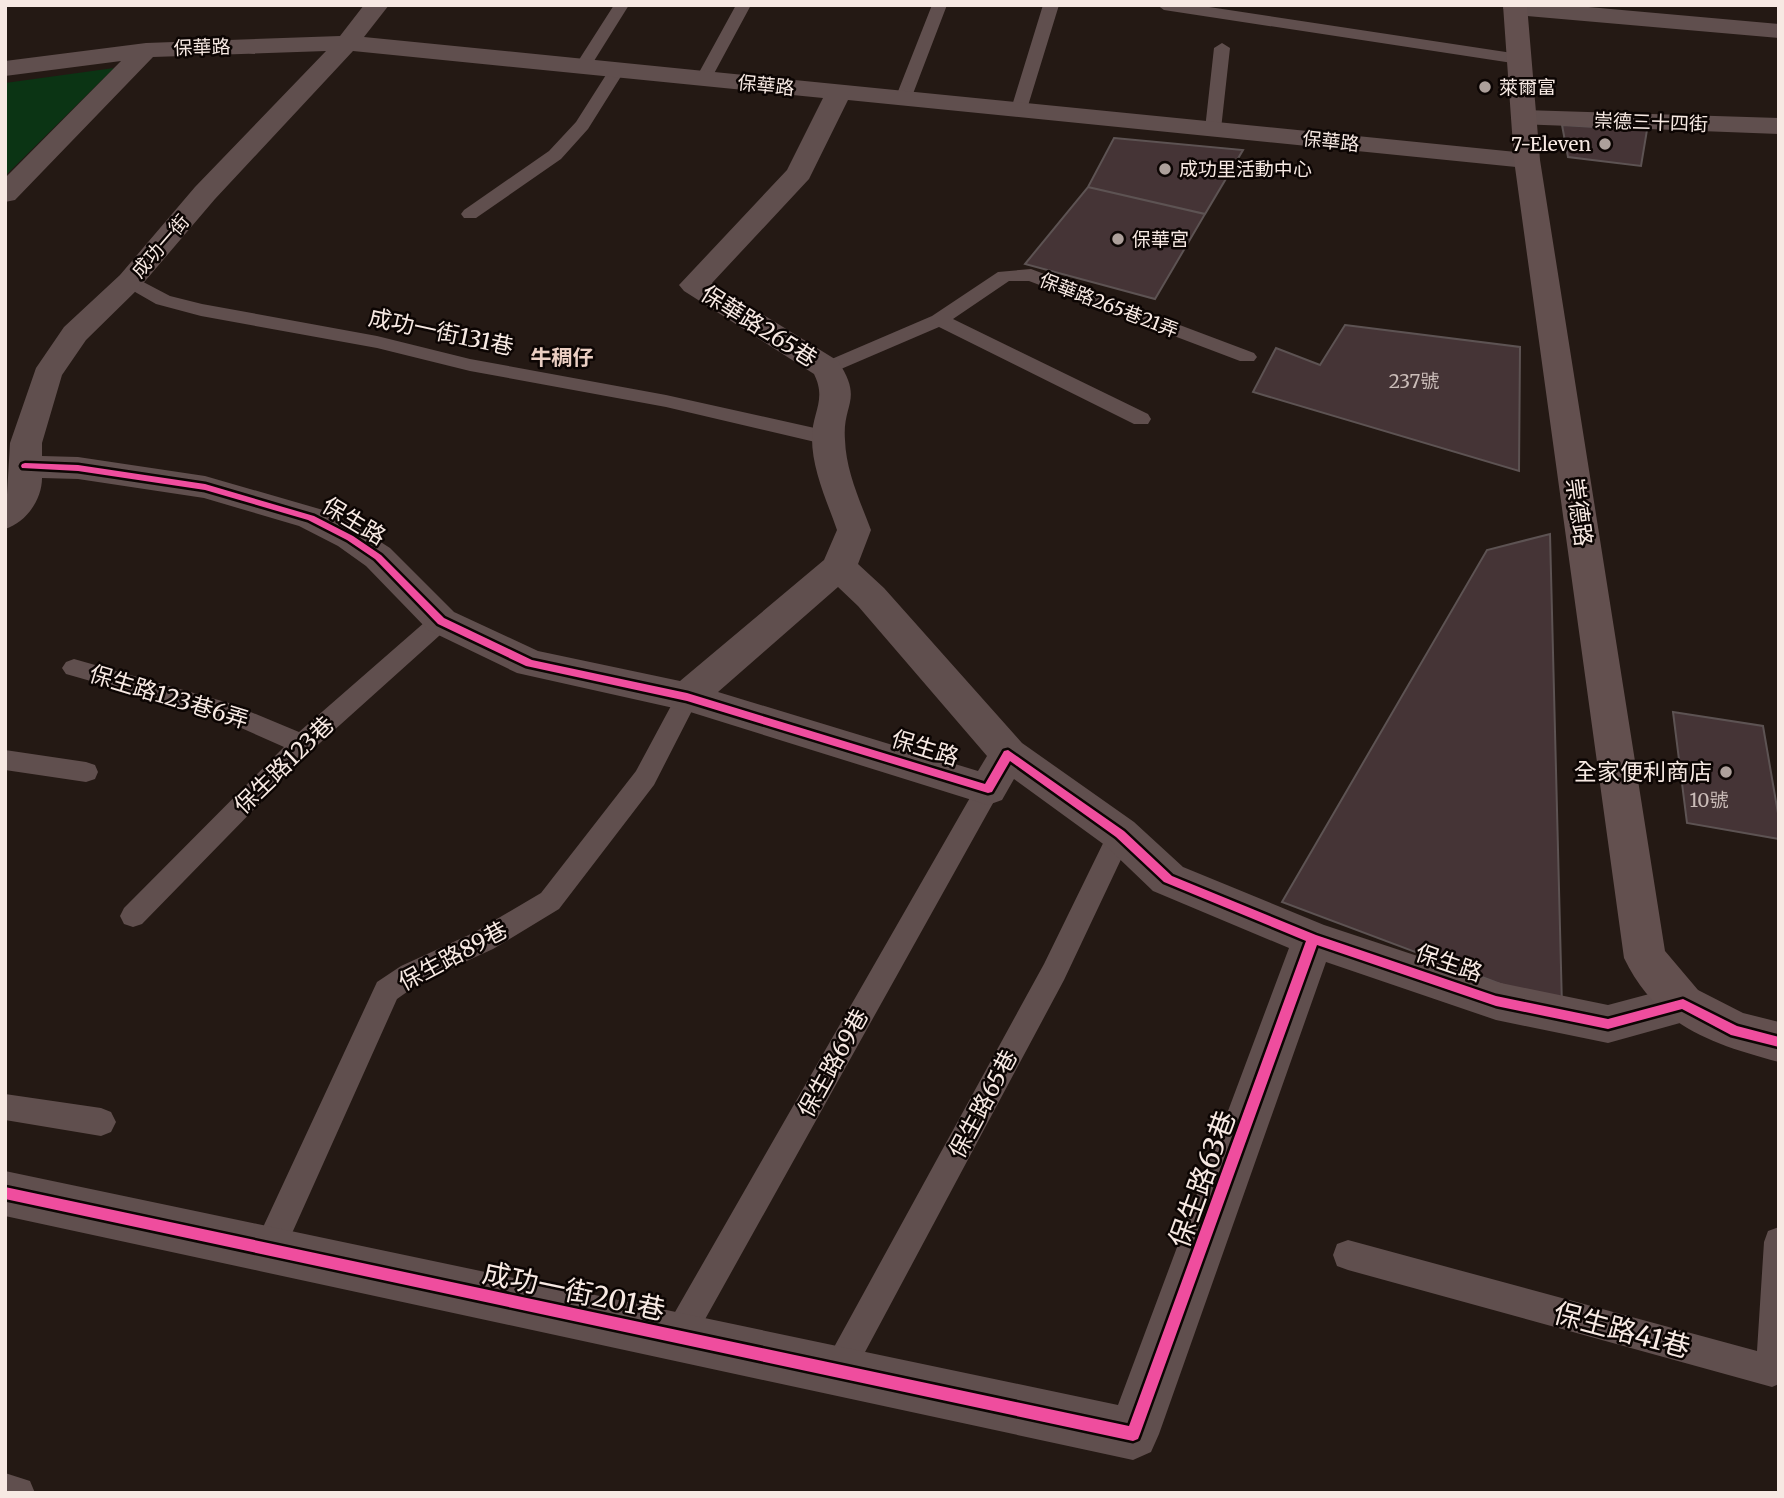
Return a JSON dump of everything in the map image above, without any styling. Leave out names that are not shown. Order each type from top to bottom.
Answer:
[{"type":"street","name":"成功一街","points":[[5,517],[24,493],[19,450],[47,375],[75,334],[130,281],[205,193],[347,43],[377,5]]},
{"type":"street","name":"崇德路","points":[[1515,6],[1527,160],[1645,958],[1683,1004]]},
{"type":"street","points":[[1515,6],[1779,31]]},
{"type":"street","name":"保華路","points":[[5,69],[146,50],[347,43],[1527,160]]},
{"type":"street","points":[[5,194],[146,50]]},
{"type":"street","name":"保華路265巷","points":[[687,697],[839,567],[854,530],[834,474],[828,438],[837,388],[827,368],[694,285],[799,173],[839,92]]},
{"type":"street","name":"崇德三十四街","points":[[1524,118],[1779,126]]},
{"type":"street","name":"保生路","points":[[19,450],[78,468],[205,487],[312,519],[350,538],[378,557],[441,621],[530,663],[687,697],[988,789]]},
{"type":"street","name":"保生路","points":[[839,567],[871,597],[1008,754],[1120,834],[1168,879],[1313,939],[1496,1002],[1608,1024],[1683,1004]]},
{"type":"street","points":[[988,789],[1008,754]]},
{"type":"street","name":"保生路63巷","points":[[1133,1434],[1313,939]]},
{"type":"street","points":[[1683,1004],[1735,1031],[1779,1042]]},
{"type":"street","name":"成功一街201巷","points":[[5,1193],[1133,1434]]},
{"type":"lane","points":[[583,66],[622,5]]},
{"type":"lane","points":[[704,78],[744,5]]},
{"type":"lane","points":[[903,99],[940,5]]},
{"type":"lane","points":[[1019,109],[1051,5]]},
{"type":"lane","points":[[1164,5],[1519,59]]},
{"type":"lane","points":[[1213,129],[1222,48]]},
{"type":"lane","points":[[470,214],[555,155],[582,125],[617,70]]},
{"type":"lane","name":"保華路265巷21弄","points":[[827,368],[939,320],[1005,276],[1031,275],[1247,357]]},
{"type":"lane","name":"成功一街131巷","points":[[130,281],[163,300],[201,310],[377,342],[470,365],[666,401],[828,438]]},
{"type":"lane","points":[[939,320],[1140,419]]},
{"type":"lane","name":"保生路123巷","points":[[133,916],[302,744],[441,621]]},
{"type":"lane","name":"保生路123巷6弄","points":[[74,668],[221,709],[302,744]]},
{"type":"lane","name":"保生路89巷","points":[[269,1249],[387,991],[411,974],[483,942],[550,901],[645,778],[687,697]]},
{"type":"lane","points":[[5,760],[86,772]]},
{"type":"lane","name":"保生路69巷","points":[[678,1337],[988,789]]},
{"type":"lane","name":"保生路65巷","points":[[838,1371],[1054,972],[1120,834]]},
{"type":"lane","points":[[5,1107],[101,1122]]},
{"type":"lane","name":"保生路41巷","points":[[1348,1255],[1772,1371],[1779,1242]]},
{"type":"lane","points":[[5,1490],[18,1493]]},
{"type":"green space","points":[[114,68],[5,176],[5,83]]},
{"type":"building","name":"7-Eleven","points":[[1562,125],[1647,130],[1641,166],[1568,157]]},
{"type":"building","name":"成功里活動中心","points":[[1114,138],[1243,150],[1205,214],[1088,187]]},
{"type":"building","name":"保華宮","points":[[1088,187],[1205,214],[1155,299],[1025,264]]},
{"type":"building","points":[[1345,325],[1520,347],[1519,471],[1253,392],[1276,348],[1320,365]]},
{"type":"building","points":[[1550,534],[1562,1007],[1282,902],[1487,550]]},
{"type":"building","name":"全家便利商店","points":[[1673,712],[1763,726],[1779,819],[1779,839],[1687,823]]},
{"type":"cycle path","points":[[25,466],[78,468],[205,487],[311,518],[350,538],[378,557],[441,621],[530,663],[687,697],[988,789],[1008,754],[1120,834],[1168,879],[1313,939],[1496,1001],[1608,1024],[1683,1004],[1735,1031],[1779,1042]]},
{"type":"cycle path","points":[[5,1193],[1133,1434],[1313,939]]},
{"type":"place","name":"萊爾富","points":[[1485,87]]},
{"type":"place","name":"7-Eleven","points":[[1605,144]]},
{"type":"place","name":"成功里活動中心","points":[[1165,169]]},
{"type":"place","name":"保華宮","points":[[1118,239]]},
{"type":"place","name":"全家便利商店","points":[[1726,772]]},
{"type":"district","name":"牛稠仔","points":[[562,358]]}]
